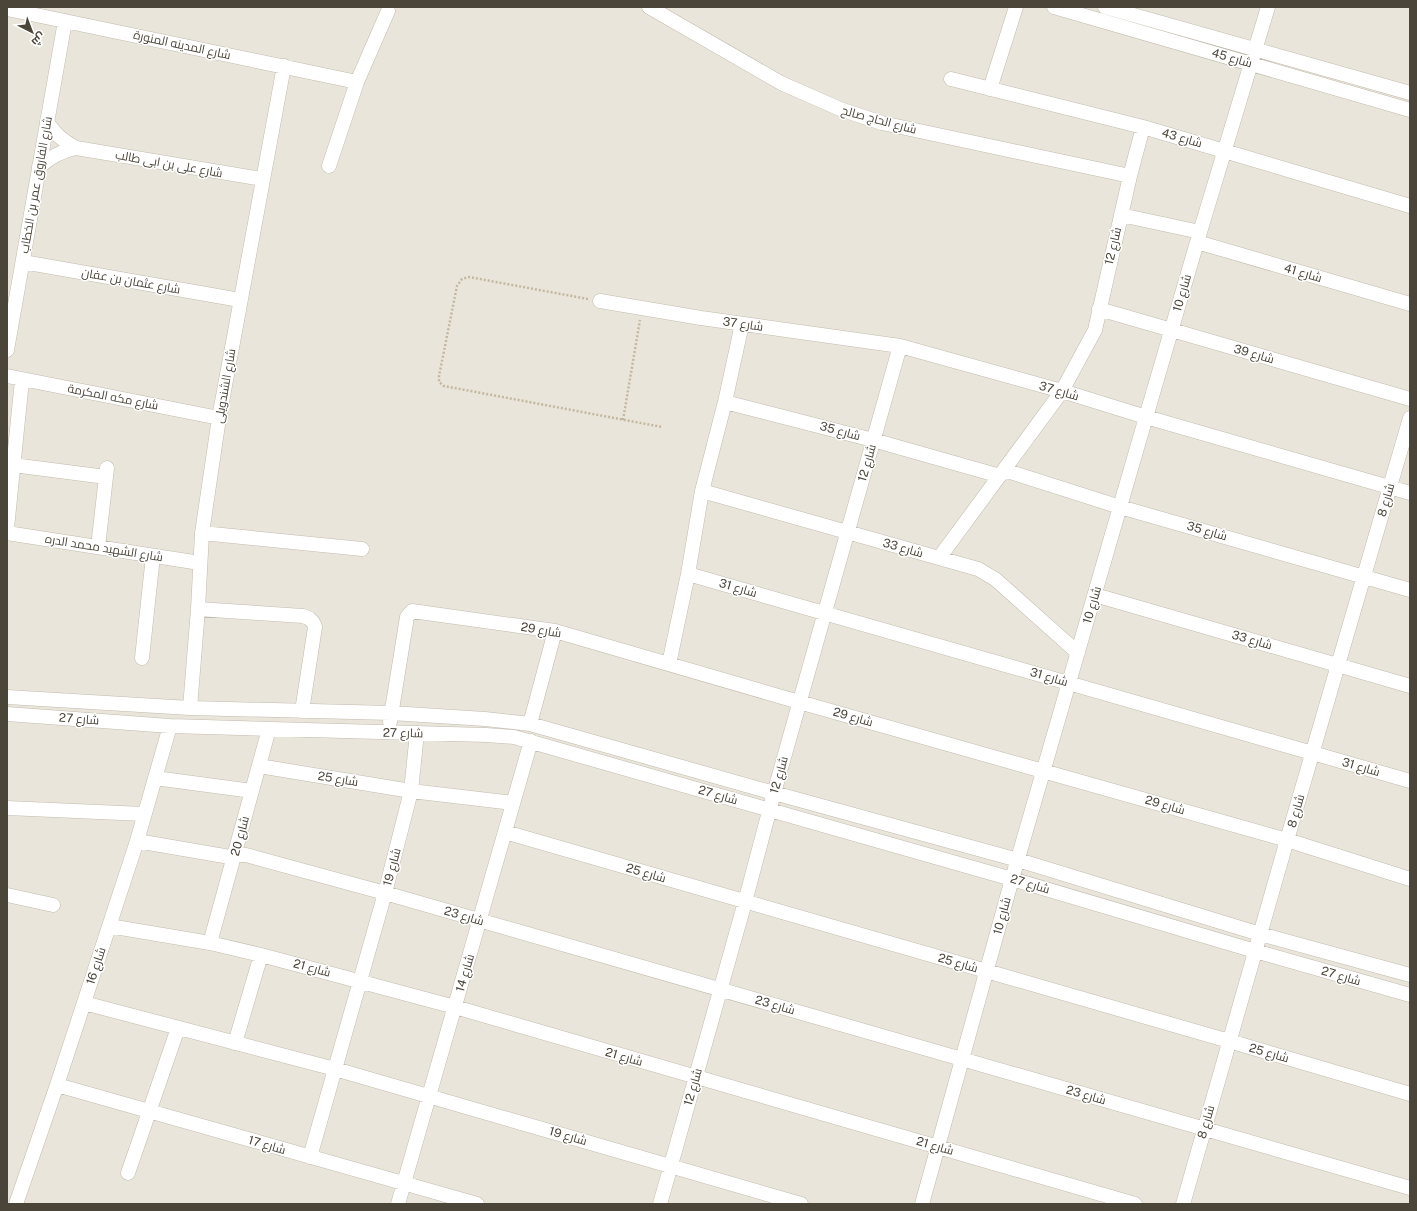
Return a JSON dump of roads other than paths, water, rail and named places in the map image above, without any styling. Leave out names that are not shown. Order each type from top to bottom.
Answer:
[{"type":"street","name":"شارع الحاج صالح","points":[[649,7],[781,83],[840,109],[882,123],[1130,176]]},
{"type":"street","points":[[990,89],[1016,7]]},
{"type":"street","name":"شارع 45","points":[[1054,7],[1410,110]]},
{"type":"street","name":"شارع 45","points":[[1105,7],[1410,93]]},
{"type":"street","name":"شارع 10","points":[[922,1204],[1012,879],[1198,237],[1252,64],[1268,7]]},
{"type":"street","name":"شارع المدينه المنورة","points":[[7,9],[357,82]]},
{"type":"street","points":[[329,166],[357,82],[388,11]]},
{"type":"street","name":"شارع الفاروق عمر بن الخطاب","points":[[7,350],[65,21]]},
{"type":"street","name":"شارع الشندويلى","points":[[190,708],[198,609],[202,533],[219,418],[284,66]]},
{"type":"street","name":"شارع 43","points":[[951,80],[1143,127],[1410,206]]},
{"type":"street","name":"شارع على بن ابى طالب","points":[[47,122],[54,133],[64,142],[76,148],[262,180]]},
{"type":"street","name":"شارع 12","points":[[939,558],[1062,391],[1095,330],[1130,176],[1143,127]]},
{"type":"street","name":"شارع على بن ابى طالب","points":[[39,167],[62,151],[76,148]]},
{"type":"street","name":"شارع 41","points":[[1121,215],[1198,237],[1410,304]]},
{"type":"street","name":"شارع عثمان بن عفان","points":[[23,262],[240,300]]},
{"type":"street","name":"شارع 37","points":[[600,301],[701,318],[900,346],[1062,391],[1146,417],[1410,493]]},
{"type":"street","name":"شارع 39","points":[[1099,309],[1410,399]]},
{"type":"street","points":[[669,664],[688,574],[702,491],[725,402],[742,324]]},
{"type":"street","name":"شارع 12","points":[[660,1204],[745,902],[769,809],[900,346]]},
{"type":"street","name":"شارع مكه المكرمة","points":[[7,376],[219,418]]},
{"type":"street","points":[[7,528],[22,380]]},
{"type":"street","name":"شارع 35","points":[[725,402],[1002,473],[1410,590]]},
{"type":"street","name":"شارع 8","points":[[1183,1204],[1312,753],[1410,418]]},
{"type":"street","points":[[13,465],[107,472],[98,547]]},
{"type":"street","name":"شارع 33","points":[[702,491],[978,569],[995,579],[1078,654]]},
{"type":"street","name":"شارع الشهيد محمد الدره","points":[[7,533],[200,563]]},
{"type":"street","points":[[202,533],[362,549]]},
{"type":"street","points":[[142,658],[153,556]]},
{"type":"street","name":"شارع 31","points":[[688,574],[1410,781]]},
{"type":"street","name":"شارع 33","points":[[1095,594],[1410,686]]},
{"type":"street","points":[[198,609],[304,616],[313,622],[315,627],[302,711]]},
{"type":"street","name":"شارع 29","points":[[388,732],[406,617],[412,611],[555,631],[799,702],[1044,770],[1287,840],[1410,878]]},
{"type":"street","points":[[530,724],[555,631]]},
{"type":"street","name":"شارع 27","points":[[7,697],[190,708],[391,713],[486,719],[530,724],[1018,860],[1260,934],[1410,975]]},
{"type":"street","name":"شارع 27","points":[[7,714],[170,726],[486,735],[514,738],[769,809],[1410,995]]},
{"type":"street","name":"شارع 16","points":[[16,1204],[137,842],[170,726]]},
{"type":"street","name":"شارع 20","points":[[210,943],[269,729]]},
{"type":"street","name":"شارع 19","points":[[310,1157],[385,893],[411,791],[417,733]]},
{"type":"street","name":"شارع 14","points":[[398,1204],[531,742]]},
{"type":"street","name":"شارع 25","points":[[259,766],[411,791],[513,803]]},
{"type":"street","points":[[155,778],[252,790]]},
{"type":"street","points":[[7,808],[144,814]]},
{"type":"street","name":"شارع 25","points":[[505,832],[1410,1094]]},
{"type":"street","name":"شارع 23","points":[[137,842],[230,857],[235,855],[246,855],[480,920],[1410,1188]]},
{"type":"street","points":[[7,895],[52,905]]},
{"type":"street","name":"شارع 21","points":[[109,926],[210,943],[360,981],[455,1007],[1135,1204]]},
{"type":"street","points":[[235,1043],[261,955]]},
{"type":"street","name":"شارع 19","points":[[84,1003],[335,1069],[800,1204]]},
{"type":"street","points":[[128,1173],[178,1028]]},
{"type":"street","name":"شارع 17","points":[[57,1085],[476,1204]]}]
